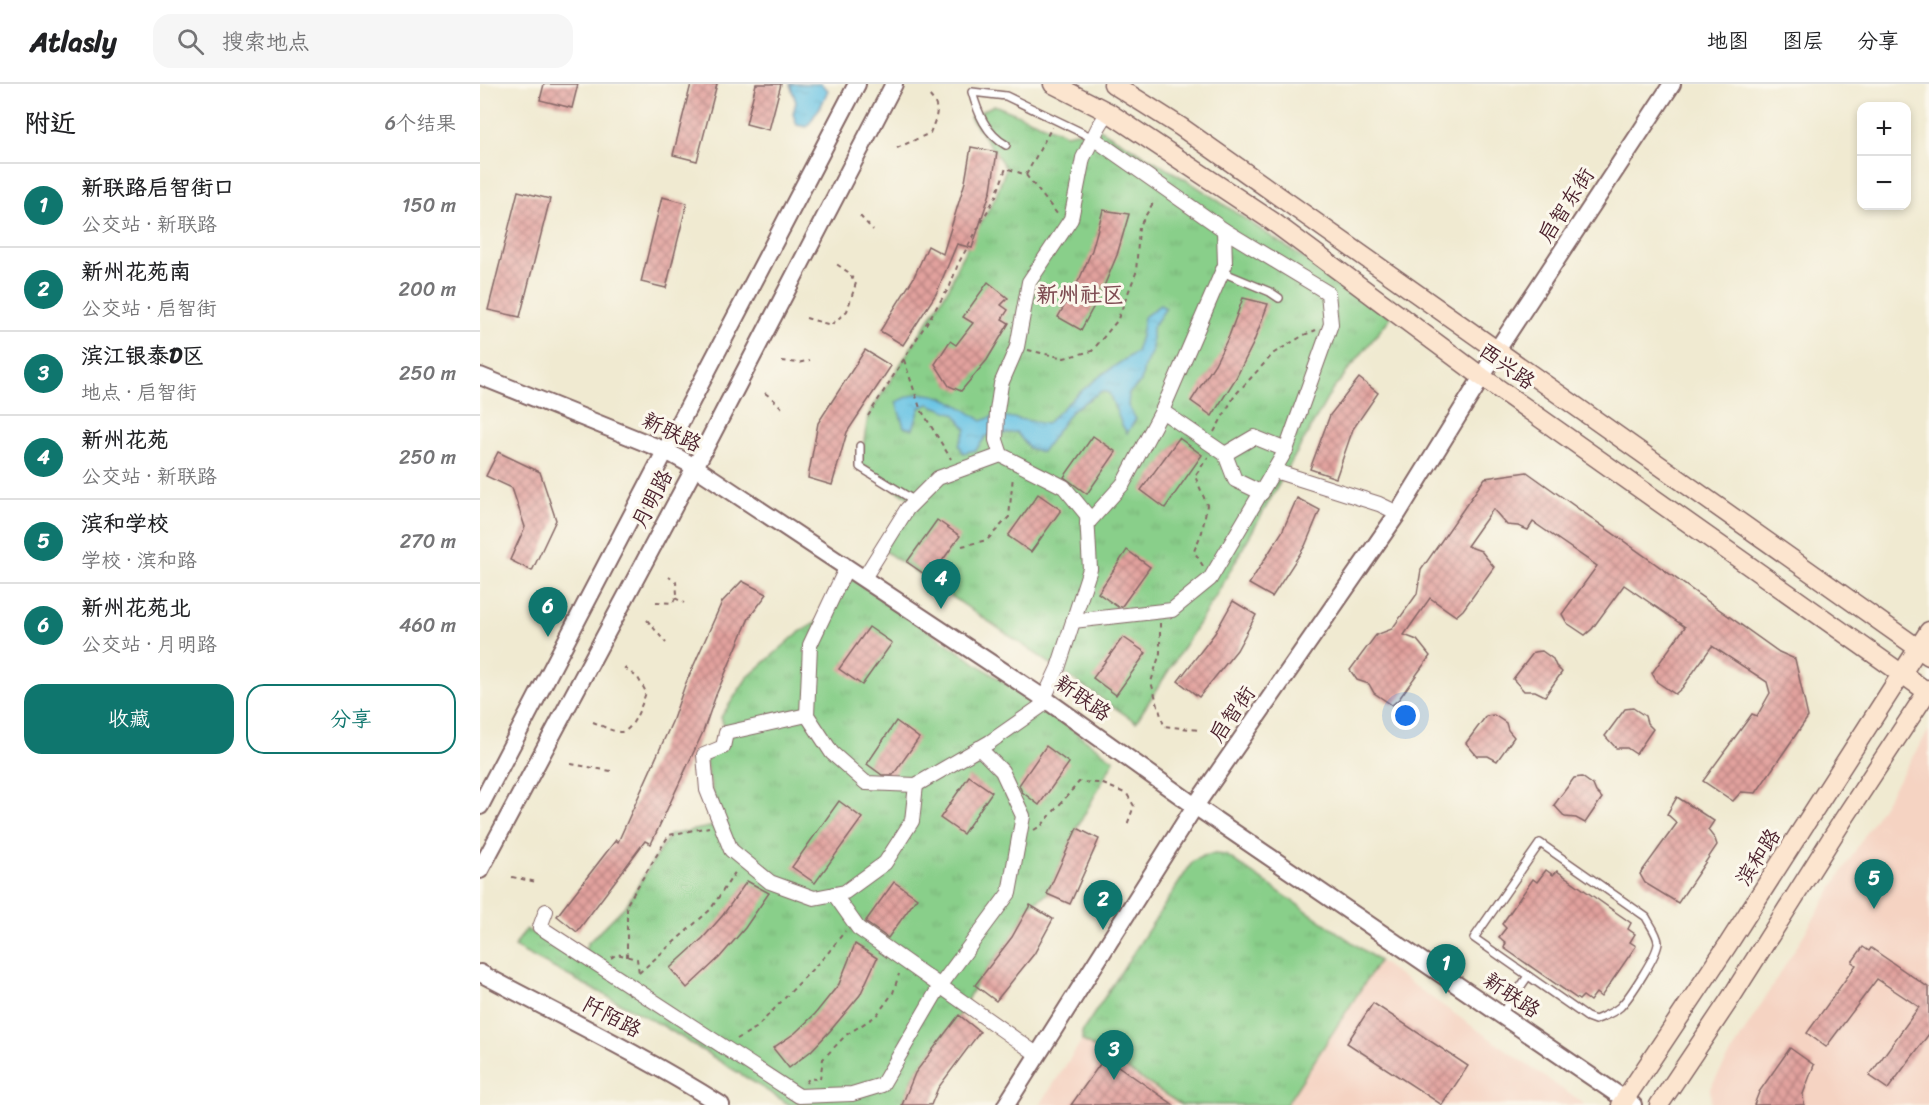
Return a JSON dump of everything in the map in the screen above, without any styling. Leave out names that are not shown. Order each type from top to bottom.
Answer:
[{"type":"main road","name":"西兴路","points":[[1053,84],[1108,112],[1272,221],[1482,377],[1928,691]]},
{"type":"main road","name":"西兴路","points":[[1113,84],[1181,128],[1923,652]]},
{"type":"main road","name":"滨和路","points":[[1626,1103],[1901,674],[1923,652],[1929,631]]},
{"type":"main road","points":[[1659,1105],[1928,691]]},
{"type":"street","name":"月明路","points":[[480,806],[857,84]]},
{"type":"street","name":"月明路","points":[[480,870],[695,466],[894,84]]},
{"type":"street","name":"启智东街","points":[[1497,350],[1672,84]]},
{"type":"street","points":[[844,564],[844,573],[810,645],[807,715],[832,753],[866,783],[916,785],[979,748],[1040,707],[1058,668],[1090,569],[1087,515],[1064,488],[1001,454],[996,440],[997,411],[1001,384],[1017,347],[1029,282],[1071,219],[1083,158],[1108,112]]},
{"type":"street","points":[[1073,621],[1172,610],[1210,579],[1286,450],[1330,324],[1328,292],[1224,230],[1093,138]]},
{"type":"street","points":[[1087,524],[1123,484],[1162,411],[1226,265],[1224,230]]},
{"type":"street","name":"启智街","points":[[1006,1105],[1195,806],[1398,513],[1497,350]]},
{"type":"street","name":"新联路","points":[[480,376],[666,451],[695,466],[1045,699],[1195,806],[1626,1103]]},
{"type":"street","points":[[1162,411],[1216,448],[1235,480],[1262,493]]},
{"type":"street","points":[[1216,448],[1254,437],[1286,450]]},
{"type":"street","points":[[864,578],[907,508],[938,478],[1001,454]]},
{"type":"street","points":[[1275,471],[1379,504],[1398,513]]},
{"type":"street","points":[[807,715],[726,733],[723,747],[704,755],[707,790],[731,850],[770,882],[813,898],[845,892],[885,863],[912,821],[916,785]]},
{"type":"street","points":[[546,911],[540,927],[799,1096],[852,1094],[882,1085],[940,986],[1009,893],[1023,816],[1002,771],[979,748]]},
{"type":"street","points":[[834,894],[858,928],[1038,1055]]},
{"type":"street","name":"阡陌路","points":[[480,973],[608,1040],[721,1105]]},
{"type":"lane","points":[[1006,145],[995,139],[979,115],[972,92],[1006,96],[1093,138]]},
{"type":"lane","points":[[1222,272],[1280,298]]},
{"type":"lane","points":[[860,446],[860,467],[915,501]]},
{"type":"lane","points":[[1540,843],[1646,917],[1654,930],[1658,944],[1654,958],[1621,1006],[1611,1014],[1595,1020],[1587,1017],[1528,976],[1474,938],[1540,843]]},
{"type":"lane","points":[[1501,1015],[1528,976]]},
{"type":"path","points":[[897,148],[930,133],[938,112],[934,100],[927,93]]},
{"type":"path","points":[[1026,175],[1056,120]]},
{"type":"path","points":[[868,416],[950,285],[958,264],[996,196],[1006,168],[1026,175],[1067,225]]},
{"type":"path","points":[[1017,347],[1064,357],[1092,351],[1117,321],[1136,273],[1139,227],[1154,203]]},
{"type":"path","points":[[860,216],[873,230]]},
{"type":"path","points":[[806,318],[831,325],[846,311],[856,283],[848,272],[835,263]]},
{"type":"path","points":[[1210,579],[1194,550],[1202,532],[1207,505],[1195,476],[1216,448],[1235,395],[1274,353],[1304,335],[1330,324]]},
{"type":"path","points":[[783,361],[798,363],[810,360]]},
{"type":"path","points":[[904,360],[920,408],[957,471]]},
{"type":"path","points":[[765,393],[785,411]]},
{"type":"path","points":[[962,546],[987,540],[1009,517],[1014,461]]},
{"type":"path","points":[[656,602],[673,603],[677,594],[676,582],[669,577]]},
{"type":"path","points":[[675,598],[684,603]]},
{"type":"path","points":[[1160,611],[1160,653],[1151,682],[1164,726],[1199,730]]},
{"type":"path","points":[[647,620],[666,643]]},
{"type":"path","points":[[593,722],[620,732],[626,731],[642,709],[646,692],[638,678],[622,666]]},
{"type":"path","points":[[571,764],[611,771]]},
{"type":"path","points":[[1019,840],[1042,825],[1079,782],[1101,783],[1127,794],[1134,806],[1127,825]]},
{"type":"path","points":[[627,957],[627,904],[669,835],[720,825]]},
{"type":"path","points":[[639,973],[710,910],[743,860]]},
{"type":"path","points":[[512,877],[537,882]]},
{"type":"path","points":[[724,1047],[756,1028],[828,953],[853,920]]},
{"type":"path","points":[[601,965],[617,954],[637,959],[639,973],[636,989]]},
{"type":"path","points":[[820,1079],[823,1059],[846,1035],[876,1017],[892,993],[904,960]]},
{"type":"shaded area","points":[[1929,730],[1929,1105],[1711,1105],[1710,1088]]},
{"type":"shaded area","points":[[1379,961],[1585,1105],[1286,1105]]},
{"type":"shaded area","points":[[1082,1040],[1181,1105],[1040,1105]]},
{"type":"green space","points":[[994,105],[1066,134],[1098,128],[1193,184],[1391,317],[1331,392],[1214,599],[1136,722],[882,549],[914,501],[860,467],[868,416],[950,286],[958,264],[996,196],[1006,168],[970,117]]},
{"type":"green space","points":[[844,573],[1114,760],[1077,828],[1047,894],[1030,905],[1012,937],[975,985],[959,1015],[915,1073],[902,1105],[790,1105],[665,1027],[514,947],[526,929],[580,961],[588,943],[627,904],[669,835],[720,825],[704,755],[726,733],[721,717],[747,678],[798,633],[821,620]]},
{"type":"green space","points":[[1214,854],[1226,855],[1379,961],[1286,1105],[1181,1105],[1082,1040],[1082,1032],[1193,861]]},
{"type":"water","points":[[790,84],[821,84],[828,90],[807,127],[797,125],[793,114],[796,102]]},
{"type":"water","points":[[1160,305],[1166,308],[1152,328],[1152,351],[1144,367],[1141,382],[1129,393],[1128,406],[1136,419],[1127,433],[1109,393],[1102,391],[1072,410],[1042,452],[1029,448],[1016,432],[986,436],[976,450],[963,453],[959,445],[966,429],[955,414],[929,404],[920,408],[913,429],[904,427],[896,402],[918,394],[944,398],[982,421],[996,415],[1046,424],[1075,396],[1136,352],[1144,317]]},
{"type":"building","points":[[544,84],[578,84],[572,108],[540,100]]},
{"type":"building","points":[[691,84],[717,84],[697,161],[673,155]]},
{"type":"building","points":[[756,84],[781,84],[769,130],[746,124]]},
{"type":"building","points":[[971,147],[997,152],[991,190],[972,248],[957,244],[936,294],[903,345],[880,331],[913,279],[928,246],[943,254],[965,182]]},
{"type":"building","points":[[518,191],[550,199],[520,317],[488,310]]},
{"type":"building","points":[[662,197],[687,203],[666,288],[641,282]]},
{"type":"building","points":[[1103,210],[1129,214],[1117,255],[1102,291],[1081,330],[1058,317],[1080,278],[1092,250]]},
{"type":"building","points":[[988,282],[1008,298],[1001,305],[1008,310],[1002,319],[1009,323],[987,360],[961,391],[949,386],[935,364],[950,341],[956,345],[973,323],[963,317]]},
{"type":"building","points":[[1243,298],[1268,304],[1253,344],[1236,378],[1212,416],[1191,401],[1215,364],[1229,336]]},
{"type":"building","points":[[865,350],[891,366],[847,432],[832,485],[808,478],[818,423]]},
{"type":"building","points":[[1359,378],[1378,393],[1353,429],[1336,478],[1310,469],[1330,415]]},
{"type":"building","points":[[1093,436],[1116,452],[1087,494],[1064,477]]},
{"type":"building","points":[[1179,438],[1202,455],[1165,508],[1141,490]]},
{"type":"building","points":[[498,452],[540,472],[556,520],[532,571],[510,560],[525,527],[512,488],[486,476]]},
{"type":"building","points":[[1527,472],[1779,652],[1795,659],[1808,717],[1756,793],[1741,792],[1733,801],[1703,781],[1752,714],[1757,716],[1770,693],[1767,682],[1712,646],[1682,688],[1675,694],[1657,682],[1652,673],[1685,627],[1624,585],[1592,629],[1585,635],[1567,623],[1562,614],[1597,566],[1533,522],[1528,530],[1507,525],[1493,509],[1467,546],[1481,551],[1494,567],[1463,610],[1456,616],[1430,598],[1404,635],[1417,640],[1430,656],[1399,699],[1392,705],[1374,693],[1369,684],[1357,680],[1350,670],[1376,635],[1392,629],[1417,594],[1421,570],[1485,478]]},
{"type":"building","points":[[1038,494],[1061,510],[1031,552],[1008,536]]},
{"type":"building","points":[[1297,498],[1320,510],[1305,546],[1272,597],[1249,584],[1282,532]]},
{"type":"building","points":[[937,520],[960,536],[930,578],[907,562]]},
{"type":"building","points":[[1127,550],[1150,567],[1122,606],[1118,607],[1098,593]]},
{"type":"building","points":[[742,581],[767,594],[749,618],[703,732],[651,844],[645,841],[577,932],[557,916],[616,840],[618,842],[672,722],[685,685],[722,602]]},
{"type":"building","points":[[1233,601],[1256,615],[1237,650],[1199,697],[1178,681],[1215,633]]},
{"type":"building","points":[[869,627],[892,643],[862,685],[839,669]]},
{"type":"building","points":[[1123,637],[1146,653],[1116,695],[1093,678]]},
{"type":"building","points":[[1542,651],[1553,659],[1562,672],[1545,696],[1535,691],[1524,691],[1513,679],[1534,652]]},
{"type":"building","points":[[1633,708],[1645,716],[1647,723],[1653,729],[1636,754],[1627,748],[1616,748],[1605,736],[1625,709]]},
{"type":"building","points":[[1494,715],[1506,723],[1514,737],[1497,761],[1488,756],[1477,756],[1466,743],[1486,716]]},
{"type":"building","points":[[896,721],[919,738],[893,775],[882,775],[867,764]]},
{"type":"building","points":[[1046,746],[1069,763],[1039,805],[1022,792],[1019,785]]},
{"type":"building","points":[[969,776],[992,792],[963,834],[940,818]]},
{"type":"building","points":[[1582,777],[1593,785],[1602,798],[1585,823],[1576,818],[1565,817],[1554,805],[1574,778]]},
{"type":"building","points":[[1677,797],[1714,821],[1708,830],[1717,845],[1678,903],[1645,883],[1640,874],[1677,823],[1667,814]]},
{"type":"building","points":[[839,801],[862,818],[815,883],[792,867]]},
{"type":"building","points":[[1077,828],[1099,839],[1070,904],[1047,894]]},
{"type":"building","points":[[1546,870],[1553,875],[1557,871],[1631,923],[1628,929],[1635,934],[1630,942],[1636,946],[1601,997],[1596,993],[1590,1001],[1583,996],[1579,1000],[1504,948],[1506,943],[1499,937],[1506,928],[1502,924],[1533,879],[1537,882]]},
{"type":"building","points":[[747,881],[769,893],[745,928],[720,957],[687,988],[670,968],[703,938]]},
{"type":"building","points":[[894,882],[917,898],[888,938],[865,922]]},
{"type":"building","points":[[1030,905],[1053,919],[1034,954],[996,1001],[975,985],[1012,937]]},
{"type":"building","points":[[855,944],[877,958],[860,995],[811,1051],[789,1068],[773,1048],[795,1033],[815,1014],[839,984]]},
{"type":"building","points":[[1863,947],[1869,951],[1871,948],[1929,988],[1929,1034],[1888,1089],[1869,1076],[1919,1007],[1877,979],[1826,1047],[1807,1033],[1856,965],[1852,962]]},
{"type":"building","points":[[1373,1003],[1468,1066],[1442,1105],[1347,1043]]},
{"type":"building","points":[[959,1015],[980,1032],[938,1088],[931,1105],[902,1105],[915,1073]]},
{"type":"building","points":[[1790,1048],[1814,1065],[1803,1094],[1804,1105],[1754,1105],[1759,1092]]},
{"type":"building","points":[[1105,1057],[1174,1105],[1071,1105]]},
{"type":"place","name":"新州花苑","points":[[941,609]]},
{"type":"place","name":"新州花苑北","points":[[548,637]]},
{"type":"place","name":"滨和学校","points":[[1874,909]]},
{"type":"place","name":"新州花苑南","points":[[1103,930]]},
{"type":"place","name":"新联路启智街口","points":[[1446,994]]},
{"type":"place","name":"滨江银泰D区","points":[[1114,1080]]},
{"type":"district","name":"新州社区","points":[[1080,294]]}]
